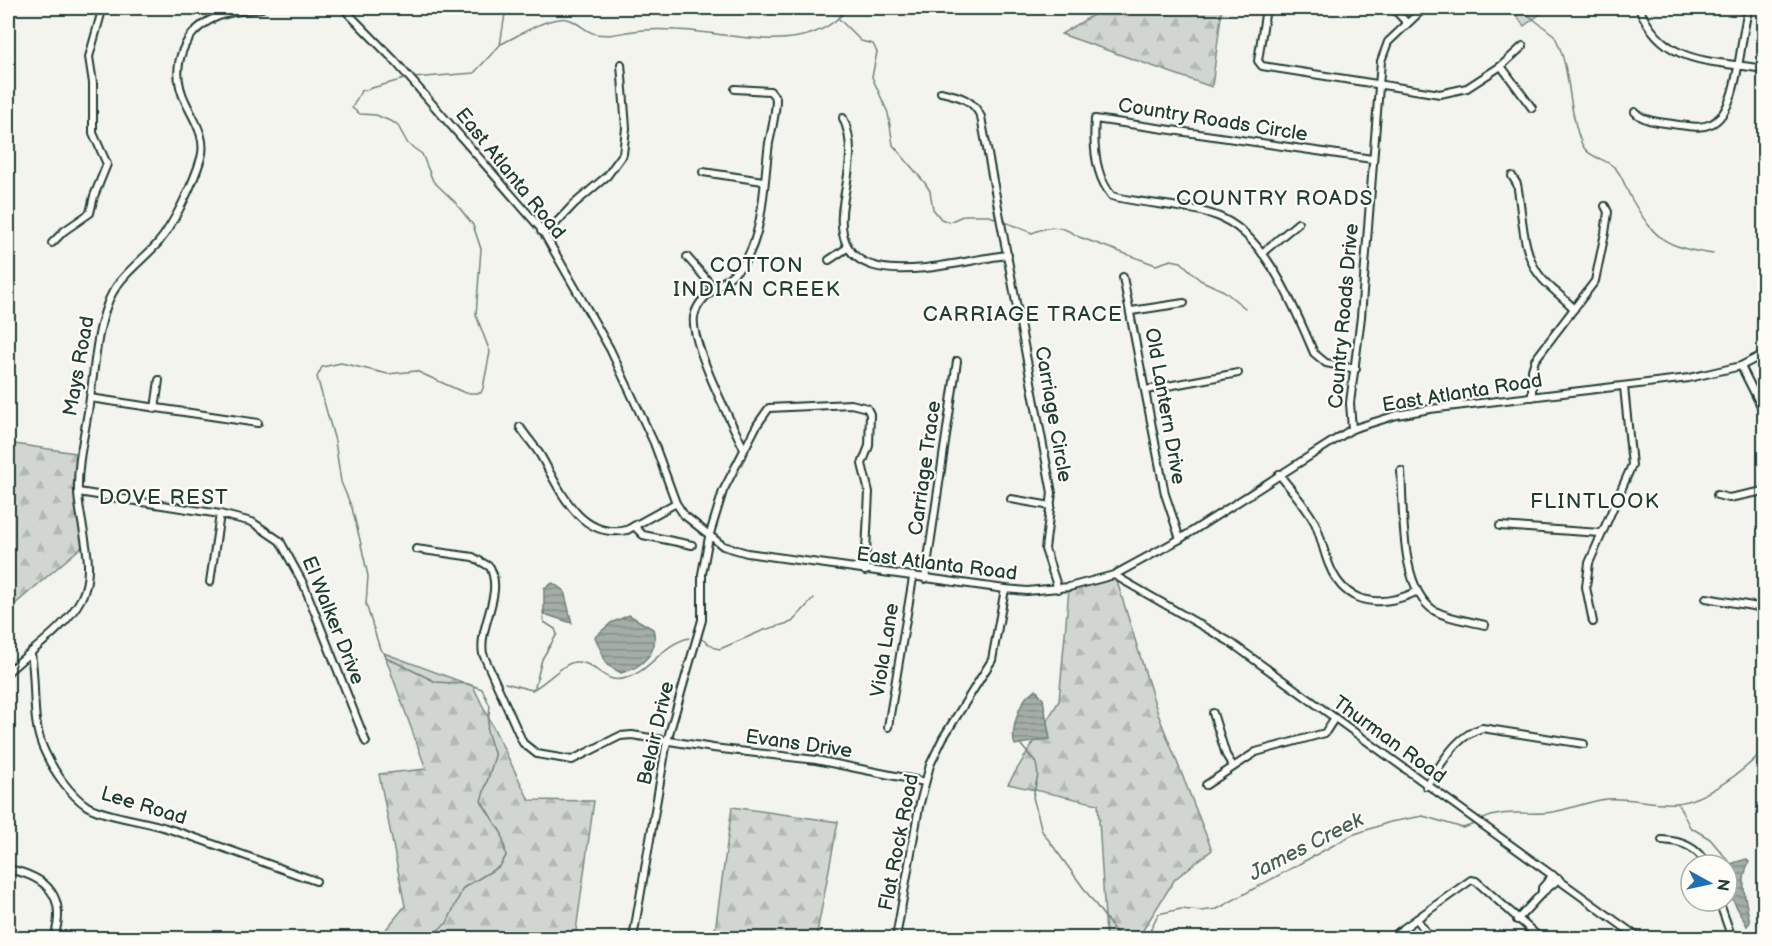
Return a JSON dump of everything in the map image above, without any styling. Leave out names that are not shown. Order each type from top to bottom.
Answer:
[{"type":"street","points":[[52,243],[64,231],[90,213],[107,164],[93,130],[93,83],[89,57],[100,14],[98,8]]},
{"type":"street","points":[[210,8],[222,15]]},
{"type":"street","name":"Mays Road","points":[[8,672],[31,654],[69,615],[84,592],[87,552],[80,525],[78,492],[80,453],[90,398],[93,360],[107,303],[118,283],[160,240],[190,186],[201,156],[202,139],[178,81],[177,67],[180,52],[197,30],[222,15],[259,8]]},
{"type":"street","name":"East Atlanta Road","points":[[344,8],[394,60],[541,231],[615,358],[654,443],[676,503],[684,515],[723,546],[747,553],[913,578],[1005,589],[1058,589],[1114,574],[1180,539],[1352,429],[1411,412],[1689,378],[1741,366],[1764,354]]},
{"type":"street","points":[[1266,8],[1258,64],[1377,85],[1440,94],[1458,92],[1501,66],[1523,46]]},
{"type":"street","points":[[1393,8],[1407,22]]},
{"type":"street","name":"Country Roads Drive","points":[[1352,429],[1350,403],[1356,369],[1377,85],[1385,48],[1407,22],[1424,8]]},
{"type":"street","points":[[1639,8],[1663,42],[1679,55],[1764,69]]},
{"type":"street","points":[[1635,112],[1643,119],[1687,126],[1698,127],[1712,123],[1728,106],[1749,8]]},
{"type":"street","points":[[541,231],[557,222],[607,176],[623,154],[626,128],[621,64]]},
{"type":"street","points":[[1501,66],[1532,108]]},
{"type":"street","points":[[735,89],[770,91],[776,98],[751,250],[734,275],[715,289],[696,310],[693,329],[699,351],[744,449]]},
{"type":"street","name":"Carriage Circle","points":[[941,92],[961,96],[977,106],[1008,255],[1050,483],[1051,506],[1045,549],[1058,589]]},
{"type":"street","points":[[843,118],[852,138],[841,226],[848,248],[860,260],[895,270],[927,269],[1008,255]]},
{"type":"street","name":"Country Roads Circle","points":[[1356,369],[1326,363],[1314,353],[1262,253],[1247,234],[1219,216],[1112,196],[1100,172],[1095,143],[1095,119],[1371,159]]},
{"type":"street","points":[[703,172],[763,181]]},
{"type":"street","points":[[1512,177],[1517,184],[1527,246],[1534,267],[1547,284],[1574,309]]},
{"type":"street","points":[[1532,397],[1531,376],[1535,360],[1548,339],[1595,281],[1600,267],[1607,222],[1605,206]]},
{"type":"street","points":[[1262,253],[1298,223]]},
{"type":"street","points":[[829,260],[848,248]]},
{"type":"street","points":[[687,257],[715,289]]},
{"type":"street","name":"Old Lantern Drive","points":[[1123,278],[1165,494],[1180,539]]},
{"type":"street","points":[[1131,312],[1184,303]]},
{"type":"street","name":"Carriage Trace","points":[[925,579],[957,361]]},
{"type":"street","points":[[1741,366],[1764,412]]},
{"type":"street","points":[[1146,390],[1238,373]]},
{"type":"street","points":[[155,409],[159,380]]},
{"type":"street","points":[[1593,622],[1586,586],[1589,563],[1600,533],[1632,465],[1624,387]]},
{"type":"street","points":[[90,398],[258,423]]},
{"type":"street","name":"Belair Drive","points":[[633,939],[667,741],[702,620],[702,574],[709,537],[723,491],[766,410],[774,406],[851,404],[867,408],[870,414],[869,446],[862,464],[869,492],[865,571]]},
{"type":"street","points":[[520,427],[577,514],[592,525],[622,531],[676,503]]},
{"type":"street","points":[[1401,471],[1411,581],[1416,592],[1433,609],[1443,614],[1485,625]]},
{"type":"street","points":[[1279,474],[1309,514],[1331,569],[1345,589],[1361,598],[1377,602],[1401,599],[1416,592]]},
{"type":"street","points":[[1718,495],[1729,498],[1764,491]]},
{"type":"street","name":"El Walker Drive","points":[[78,492],[220,514],[252,522],[285,546],[304,585],[366,742]]},
{"type":"street","points":[[1011,499],[1051,506]]},
{"type":"street","points":[[210,582],[220,514]]},
{"type":"street","points":[[634,526],[643,535],[692,545]]},
{"type":"street","points":[[1500,526],[1600,533]]},
{"type":"street","name":"Evans Drive","points":[[416,549],[473,557],[490,567],[495,583],[482,644],[483,654],[523,743],[530,750],[542,755],[572,760],[625,735],[816,760],[925,782]]},
{"type":"street","name":"Thurman Road","points":[[1114,574],[1230,642],[1639,939]]},
{"type":"street","name":"Viola Lane","points":[[888,727],[913,578]]},
{"type":"street","name":"Flat Rock Road","points":[[896,939],[925,782],[936,749],[992,660],[1005,589]]},
{"type":"street","points":[[1706,598],[1764,608]]},
{"type":"street","name":"Lee Road","points":[[31,654],[35,674],[36,722],[40,740],[54,768],[86,805],[97,811],[166,828],[316,881]]},
{"type":"street","points":[[1213,713],[1226,755],[1233,766]]},
{"type":"street","points":[[1206,785],[1256,752],[1325,734],[1334,718]]},
{"type":"street","points":[[1426,786],[1460,740],[1471,731],[1482,728],[1584,744]]},
{"type":"street","points":[[1662,840],[1683,842],[1697,853]]},
{"type":"street","points":[[8,869],[38,879],[54,895],[59,905],[60,921],[54,939]]},
{"type":"street","points":[[1517,920],[1542,893],[1542,888],[1556,877]]},
{"type":"street","points":[[1390,939],[1471,880],[1476,881],[1540,939]]},
{"type":"street","points":[[1723,913],[1732,939]]},
{"type":"street","points":[[1417,919],[1430,939]]},
{"type":"green space","points":[[1105,8],[1222,8],[1212,87],[1061,34]]},
{"type":"green space","points":[[1511,8],[1548,8],[1524,26]]},
{"type":"green space","points":[[8,443],[82,454],[80,487],[85,544],[8,610]]},
{"type":"green space","points":[[1115,575],[1158,714],[1212,850],[1175,879],[1138,938],[1106,935],[1098,804],[1008,784],[1059,701],[1069,589]]},
{"type":"green space","points":[[384,653],[473,686],[529,800],[594,801],[575,938],[379,938],[405,906],[379,774],[426,769]]},
{"type":"green space","points":[[732,807],[838,822],[816,938],[714,938]]},
{"type":"shaded area","points":[[553,583],[564,591],[572,623],[544,614],[544,588]]},
{"type":"shaded area","points":[[629,615],[653,629],[654,644],[648,657],[642,663],[621,673],[607,665],[595,637],[611,623]]},
{"type":"shaded area","points":[[1036,690],[1043,699],[1050,739],[1015,745],[1015,723],[1021,706]]},
{"type":"shaded area","points":[[1746,859],[1749,862],[1744,877],[1744,892],[1750,922],[1747,926],[1739,911],[1739,861]]},
{"type":"waterway","points":[[413,78],[474,73],[500,45],[506,8]]},
{"type":"waterway","points":[[501,44],[544,23],[565,19],[600,35],[665,29],[766,39],[789,38],[810,34],[829,25],[846,10],[867,8]]},
{"type":"waterway","points":[[1519,8],[1554,35],[1564,61],[1573,116],[1584,148],[1616,169],[1631,198],[1655,233],[1683,248],[1713,254]]},
{"type":"waterway","points":[[839,19],[861,41],[873,44],[877,52],[872,77],[888,113],[893,145],[925,183],[930,191],[933,209],[941,219],[949,222],[965,215],[986,215],[998,219]]},
{"type":"waterway","points":[[408,78],[361,91],[352,108],[360,114],[376,115],[397,124],[408,144],[422,154],[433,181],[454,201],[473,225],[481,249],[476,315],[490,352],[483,388],[481,393],[465,393],[416,371],[388,374],[341,363],[322,367],[317,377],[335,441],[341,482],[352,508],[360,540],[368,576],[366,604],[380,649],[387,658],[436,682],[468,684],[482,689],[490,706],[487,731],[495,756],[481,801],[502,834],[506,856],[500,866],[463,888],[447,923],[427,938]]},
{"type":"waterway","points":[[1005,222],[1032,233],[1050,228],[1061,228],[1079,237],[1156,265],[1171,260],[1181,262],[1200,280],[1224,291],[1245,308]]},
{"type":"waterway","points":[[700,638],[720,649],[764,630],[792,622],[814,598]]},
{"type":"waterway","points":[[535,687],[542,659],[557,634],[555,629],[544,622],[543,611]]},
{"type":"waterway","points":[[505,683],[532,690],[565,666],[575,662],[582,662],[605,676],[618,680],[635,675],[671,646],[689,638]]},
{"type":"waterway","points":[[1021,745],[1036,763],[1038,775],[1033,797],[1042,831],[1120,938]]},
{"type":"waterway","name":"James Creek","points":[[1481,820],[1499,814],[1553,812],[1607,799],[1659,803],[1687,801],[1724,783],[1748,765],[1764,748]]},
{"type":"waterway","points":[[1678,804],[1690,827],[1710,839],[1722,853]]},
{"type":"waterway","name":"James Creek","points":[[1143,938],[1149,933],[1158,914],[1181,909],[1201,911],[1217,909],[1352,835],[1390,822],[1423,816],[1463,828],[1477,823]]},
{"type":"district","name":"COUNTRY ROADS","points":[[1275,198]]},
{"type":"district","name":"COTTON INDIAN CREEK","points":[[757,277]]},
{"type":"district","name":"CARRIAGE TRACE","points":[[1023,314]]},
{"type":"district","name":"DOVE REST","points":[[164,497]]},
{"type":"district","name":"FLINTLOOK","points":[[1595,501]]}]
